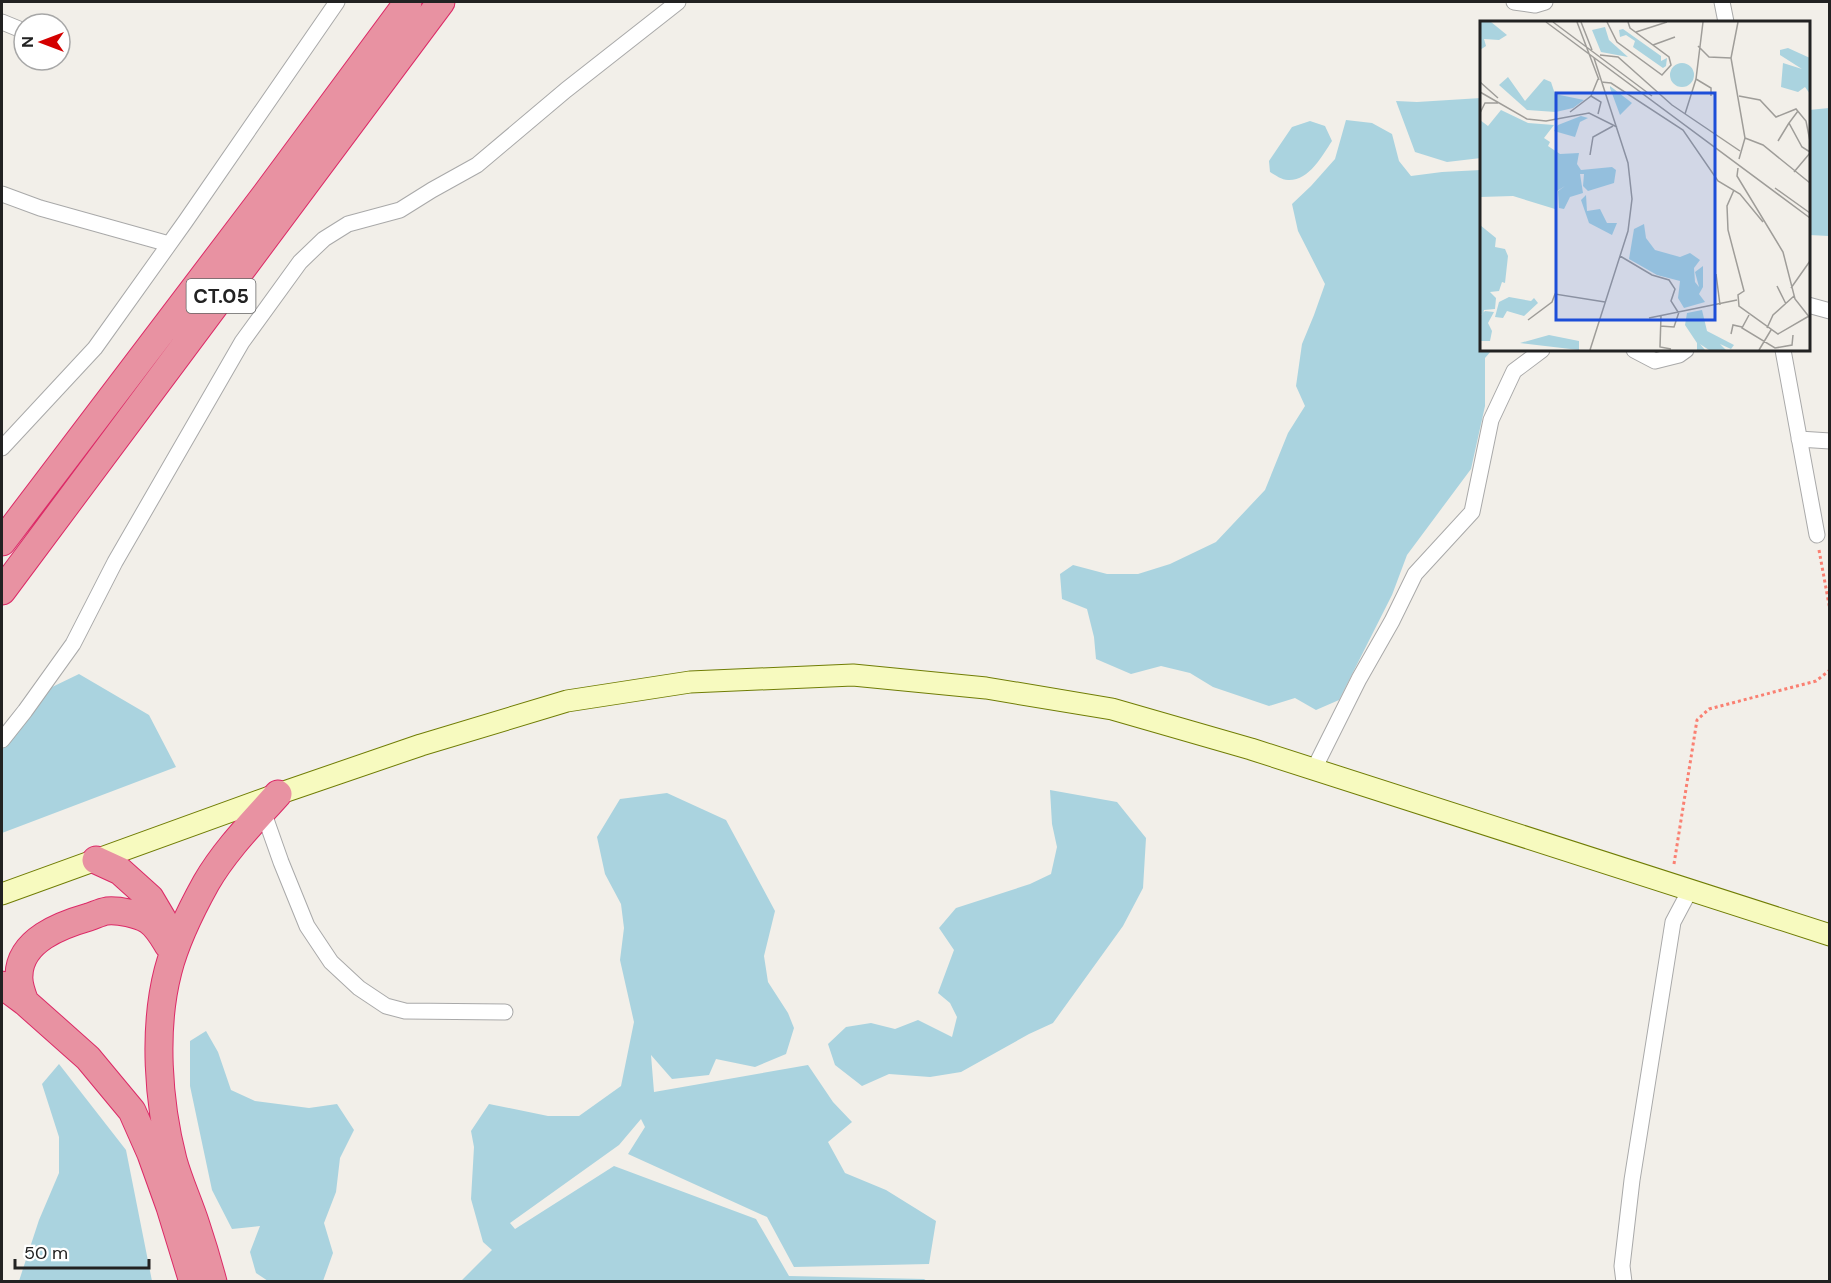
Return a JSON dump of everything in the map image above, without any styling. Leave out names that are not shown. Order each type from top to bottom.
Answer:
[{"type":"highway","name":"CT.05","points":[[2,542],[266,194],[408,2]]},
{"type":"highway","name":"CT.05","points":[[2,591],[441,2]]},
{"type":"highway","points":[[168,958],[207,881],[239,837],[270,803]]},
{"type":"highway","points":[[96,860],[120,871],[150,898],[163,920],[168,958],[160,1032],[160,1073],[167,1130],[174,1162],[213,1281]]},
{"type":"highway","points":[[8,989],[20,985],[19,974],[22,961],[33,944],[49,932],[108,911],[146,918],[157,927],[168,958]]},
{"type":"highway","points":[[8,989],[88,1058],[132,1111],[151,1154],[193,1281]]},
{"type":"main road","points":[[2,894],[96,860],[270,803],[422,745],[567,702],[690,682],[853,675],[986,688],[1112,709],[1251,749],[1830,935]]},
{"type":"street","points":[[2,448],[95,348],[337,2]]},
{"type":"street","points":[[2,740],[74,644],[115,562],[242,342],[300,262],[324,239],[348,224],[400,210],[477,165],[566,90],[678,2]]},
{"type":"street","points":[[1514,2],[1535,5],[1545,2]]},
{"type":"street","points":[[1722,2],[1726,21]]},
{"type":"street","points":[[2,194],[40,208],[169,244]]},
{"type":"street","points":[[1810,304],[1830,311]]},
{"type":"street","points":[[1314,770],[1414,574],[1472,512],[1491,420],[1514,371],[1541,351]]},
{"type":"street","points":[[1636,351],[1655,361],[1679,356],[1685,351]]},
{"type":"street","points":[[1783,351],[1817,535]]},
{"type":"street","points":[[1799,440],[1830,441]]},
{"type":"street","points":[[270,803],[281,862],[307,926],[331,962],[359,988],[386,1005],[405,1011],[506,1012]]},
{"type":"street","points":[[1624,1281],[1622,1266],[1632,1180],[1680,887]]},
{"type":"path","points":[[1817,535],[1830,610]]},
{"type":"path","points":[[1680,887],[1697,720],[1709,709],[1816,681],[1830,670]]},
{"type":"water","points":[[1480,98],[1480,158],[1447,162],[1415,152],[1396,101]]},
{"type":"water","points":[[1829,108],[1829,236],[1810,235],[1810,110]]},
{"type":"water","points":[[1346,120],[1372,123],[1392,134],[1399,161],[1411,176],[1480,170],[1480,351],[1491,351],[1485,358],[1485,406],[1471,469],[1407,555],[1392,595],[1339,700],[1316,710],[1295,698],[1269,706],[1213,687],[1190,673],[1161,666],[1131,674],[1096,659],[1094,637],[1087,609],[1062,599],[1060,574],[1073,565],[1107,574],[1138,574],[1170,564],[1216,542],[1265,490],[1288,433],[1305,406],[1296,386],[1302,344],[1325,284],[1298,231],[1292,204],[1335,159]]},
{"type":"water","points":[[1310,121],[1325,126],[1332,141],[1319,160],[1309,172],[1296,179],[1283,179],[1270,172],[1269,161],[1292,127]]},
{"type":"water","points":[[79,674],[149,715],[176,767],[2,833],[2,750],[48,689]]},
{"type":"water","points":[[1050,790],[1117,802],[1146,838],[1143,888],[1123,926],[1053,1023],[961,1072],[930,1077],[889,1074],[862,1086],[835,1065],[828,1044],[846,1027],[871,1023],[895,1029],[918,1020],[952,1037],[957,1017],[950,1003],[938,993],[954,950],[939,928],[956,908],[1030,884],[1051,874],[1057,847],[1052,824]]},
{"type":"water","points":[[667,793],[726,820],[775,911],[764,956],[768,982],[788,1013],[794,1028],[786,1054],[755,1067],[716,1059],[709,1075],[672,1079],[651,1055],[654,1092],[808,1065],[833,1102],[852,1122],[828,1142],[845,1173],[886,1190],[936,1221],[929,1264],[794,1267],[767,1217],[628,1154],[645,1127],[641,1119],[619,1145],[510,1223],[515,1229],[614,1166],[756,1219],[789,1276],[924,1279],[927,1281],[461,1281],[492,1250],[483,1242],[471,1199],[474,1147],[471,1131],[489,1104],[548,1116],[579,1116],[621,1086],[634,1022],[620,960],[624,928],[621,904],[605,874],[597,837],[620,799]]},
{"type":"water","points":[[206,1031],[218,1052],[231,1090],[255,1101],[309,1108],[337,1104],[354,1130],[340,1158],[336,1192],[324,1223],[333,1253],[323,1281],[268,1281],[256,1273],[250,1252],[260,1226],[232,1229],[212,1190],[190,1086],[190,1041]]},
{"type":"water","points":[[59,1064],[126,1150],[152,1281],[19,1281],[39,1220],[59,1173],[59,1137],[42,1084]]}]
